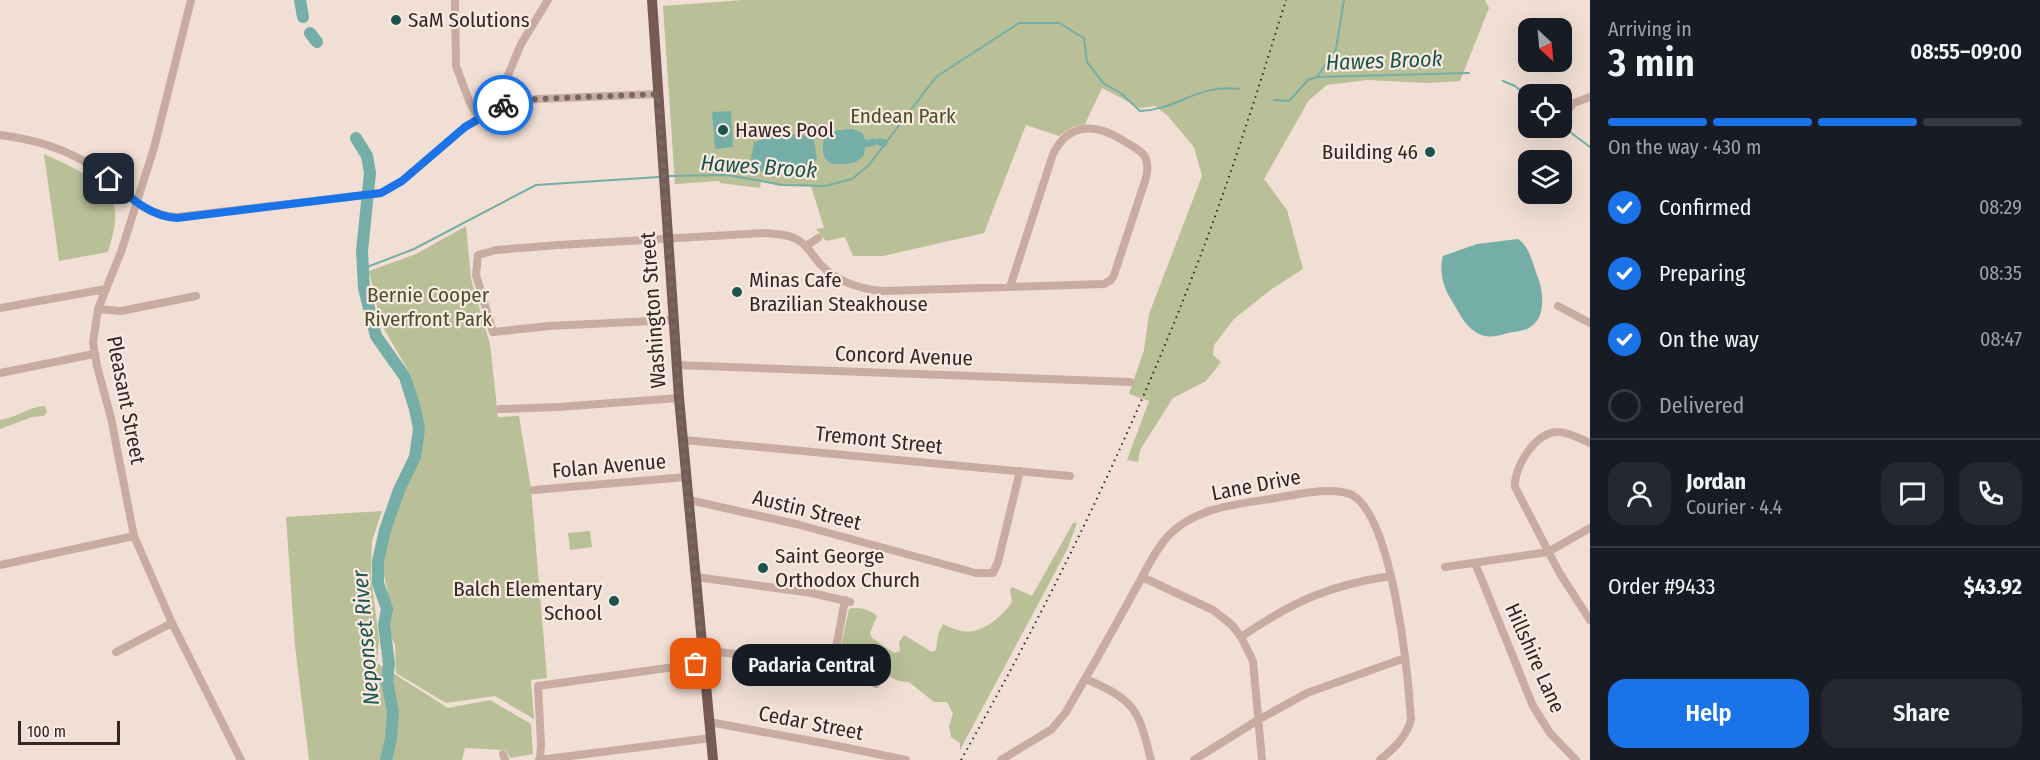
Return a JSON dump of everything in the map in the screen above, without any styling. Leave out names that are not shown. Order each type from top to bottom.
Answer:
[{"type":"main road","name":"Washington Street","points":[[652,0],[676,364],[713,760]]},
{"type":"street","name":"Pleasant Street","points":[[191,0],[138,203],[98,309],[94,327],[94,354],[111,418],[134,536],[172,623],[241,760]]},
{"type":"street","points":[[455,0],[456,66],[470,103],[479,118]]},
{"type":"street","points":[[494,109],[520,45],[548,0]]},
{"type":"street","points":[[0,135],[41,142],[76,157],[99,171],[138,203],[158,215],[177,218],[375,195],[402,181],[479,118],[494,109],[520,101],[658,94]]},
{"type":"street","points":[[1572,105],[1590,97]]},
{"type":"street","points":[[673,320],[549,326],[493,332],[476,275],[478,255],[559,245],[766,233],[790,236],[806,246],[833,275],[843,282],[867,290],[883,291],[1010,287],[1104,284],[1114,275],[1146,178],[1147,166],[1143,153],[1117,137],[1091,129],[1075,131],[1059,141],[1010,287]]},
{"type":"street","points":[[806,246],[818,238]]},
{"type":"street","points":[[0,308],[106,289]]},
{"type":"street","points":[[98,309],[130,309],[196,296]]},
{"type":"street","points":[[1558,306],[1590,323]]},
{"type":"street","points":[[0,373],[94,354]]},
{"type":"street","name":"Concord Avenue","points":[[676,364],[1130,382]]},
{"type":"street","points":[[500,409],[679,398]]},
{"type":"street","points":[[1590,443],[1564,432],[1549,433],[1543,436],[1524,456],[1517,470],[1515,487],[1548,552],[1590,621]]},
{"type":"street","name":"Tremont Street","points":[[684,440],[1070,476]]},
{"type":"street","name":"Austin Street","points":[[689,500],[796,524],[985,574],[993,573],[998,562],[1020,471]]},
{"type":"street","name":"Folan Avenue","points":[[534,490],[686,477]]},
{"type":"street","name":"Lane Drive","points":[[1001,760],[1052,729],[1066,712],[1143,577],[1170,535],[1186,522],[1230,504],[1323,492],[1351,494],[1367,510],[1376,526],[1391,576],[1405,658],[1411,719],[1409,729],[1401,741],[1380,760]]},
{"type":"street","points":[[1445,567],[1548,552],[1590,528]]},
{"type":"street","points":[[0,565],[134,536]]},
{"type":"street","name":"Hillshire Lane","points":[[1475,563],[1533,706],[1550,733],[1576,760]]},
{"type":"street","points":[[696,576],[812,593],[848,601],[832,669]]},
{"type":"street","points":[[1241,637],[1274,614],[1307,598],[1362,581],[1391,576]]},
{"type":"street","points":[[1143,577],[1213,610],[1232,625],[1241,637],[1252,661],[1262,760]]},
{"type":"street","points":[[116,652],[172,623]]},
{"type":"street","points":[[702,650],[832,669],[868,678],[876,684]]},
{"type":"street","points":[[1194,760],[1307,693],[1405,658]]},
{"type":"street","points":[[703,663],[538,686],[540,760],[711,738]]},
{"type":"street","points":[[1086,679],[1108,689],[1129,705],[1137,715],[1151,760]]},
{"type":"street","name":"Cedar Street","points":[[709,722],[823,742],[906,760]]},
{"type":"green space","name":"Endean Park","points":[[743,0],[1485,0],[1489,8],[1460,81],[1428,83],[1367,80],[1327,85],[1309,100],[1264,179],[1287,210],[1303,269],[1269,291],[1234,319],[1214,345],[1213,355],[1221,362],[1206,381],[1173,398],[1140,450],[1138,462],[1127,460],[1149,401],[1129,394],[1144,350],[1149,314],[1202,176],[1194,147],[1167,115],[1155,106],[1140,108],[1102,88],[1085,124],[1072,127],[1059,136],[1026,125],[984,233],[883,256],[853,256],[845,237],[826,241],[816,229],[824,228],[811,186],[779,186],[761,181],[760,188],[720,183],[719,181],[675,184],[663,6]]},
{"type":"green space","points":[[44,154],[83,173],[108,194],[113,202],[115,214],[108,252],[59,261]]},
{"type":"green space","name":"Bernie Cooper Riverfront Park","points":[[466,226],[471,279],[490,344],[498,417],[519,416],[531,488],[547,678],[531,680],[534,719],[495,696],[446,703],[396,673],[395,645],[390,634],[388,593],[381,562],[399,500],[421,455],[424,426],[411,375],[381,324],[369,271],[416,254]]},
{"type":"green space","points":[[45,406],[47,412],[44,416],[32,417],[0,429],[0,420]]},
{"type":"green space","points":[[382,511],[372,541],[371,576],[379,640],[377,663],[448,708],[490,700],[531,724],[533,754],[510,758],[506,750],[465,748],[462,760],[309,760],[295,646],[286,517]]},
{"type":"green space","points":[[1073,523],[1077,523],[1067,550],[960,750],[960,743],[951,737],[949,726],[953,714],[947,702],[934,702],[909,682],[899,681],[880,673],[843,666],[841,663],[841,646],[849,609],[864,609],[877,616],[870,633],[872,638],[894,653],[900,651],[899,642],[904,635],[932,652],[936,650],[938,635],[943,624],[969,632],[984,628],[1003,613],[1012,602],[1010,590],[1012,587],[1032,596]]},
{"type":"green space","points":[[590,531],[592,547],[570,550],[568,533]]},
{"type":"water","name":"Hawes Pool","points":[[731,111],[733,147],[715,149],[712,112]]},
{"type":"water","points":[[852,129],[862,133],[866,141],[864,155],[848,164],[835,164],[827,161],[823,153],[824,137],[832,131]]},
{"type":"water","points":[[800,134],[814,140],[817,158],[811,167],[774,174],[753,170],[750,165],[754,142],[772,136]]},
{"type":"water","points":[[1518,239],[1528,250],[1539,282],[1542,297],[1541,312],[1538,319],[1527,329],[1496,336],[1481,335],[1472,330],[1464,321],[1447,292],[1443,282],[1443,256],[1477,244]]},
{"type":"waterway","name":"Neponset River","points":[[300,0],[303,17]]},
{"type":"waterway","points":[[1317,77],[1336,49],[1344,0]]},
{"type":"waterway","name":"Hawes Brook","points":[[668,176],[727,175],[783,185],[825,186],[852,179],[868,166],[936,77],[1019,23],[1059,23],[1084,38],[1087,62],[1103,83],[1122,94],[1140,111],[1153,110],[1212,90],[1239,89]]},
{"type":"waterway","name":"Neponset River","points":[[310,33],[317,42]]},
{"type":"waterway","name":"Hawes Brook","points":[[1274,100],[1289,101],[1308,80],[1317,77],[1469,73]]},
{"type":"waterway","name":"Hawes Brook","points":[[1503,81],[1518,89]]},
{"type":"waterway","name":"Hawes Brook","points":[[1572,134],[1590,147]]},
{"type":"waterway","name":"Neponset River","points":[[356,138],[367,156],[370,173],[362,251],[364,288],[376,336],[405,377],[419,429],[415,457],[399,490],[385,530],[378,561],[378,583],[387,609],[384,625],[389,664],[387,681],[393,712],[391,739],[386,760]]},
{"type":"waterway","points":[[859,145],[874,142]]},
{"type":"waterway","name":"Hawes Brook","points":[[880,142],[884,143]]},
{"type":"waterway","name":"Hawes Brook","points":[[362,269],[414,249],[536,185],[659,177]]},
{"type":"railway","points":[[961,760],[1061,573],[1150,380],[1214,218],[1286,0]]},
{"type":"way so far","points":[[503,105],[537,99],[658,94],[679,398],[703,663],[696,664]]},
{"type":"place","name":"SaM Solutions","points":[[396,20]]},
{"type":"place","name":"Hawes Pool","points":[[723,130]]},
{"type":"place","name":"Building 46","points":[[1430,152]]},
{"type":"place","name":"Minas Cafe Brazilian Steakhouse","points":[[737,292]]},
{"type":"place","name":"Saint George Orthodox Church","points":[[763,568]]},
{"type":"place","name":"Balch Elementary School","points":[[614,601]]},
{"type":"place","name":"Padaria Central","points":[[696,664]]},
{"type":"route","points":[[109,179],[150,211],[165,217],[177,218],[263,206],[375,195],[402,181],[465,127],[503,105]]}]
